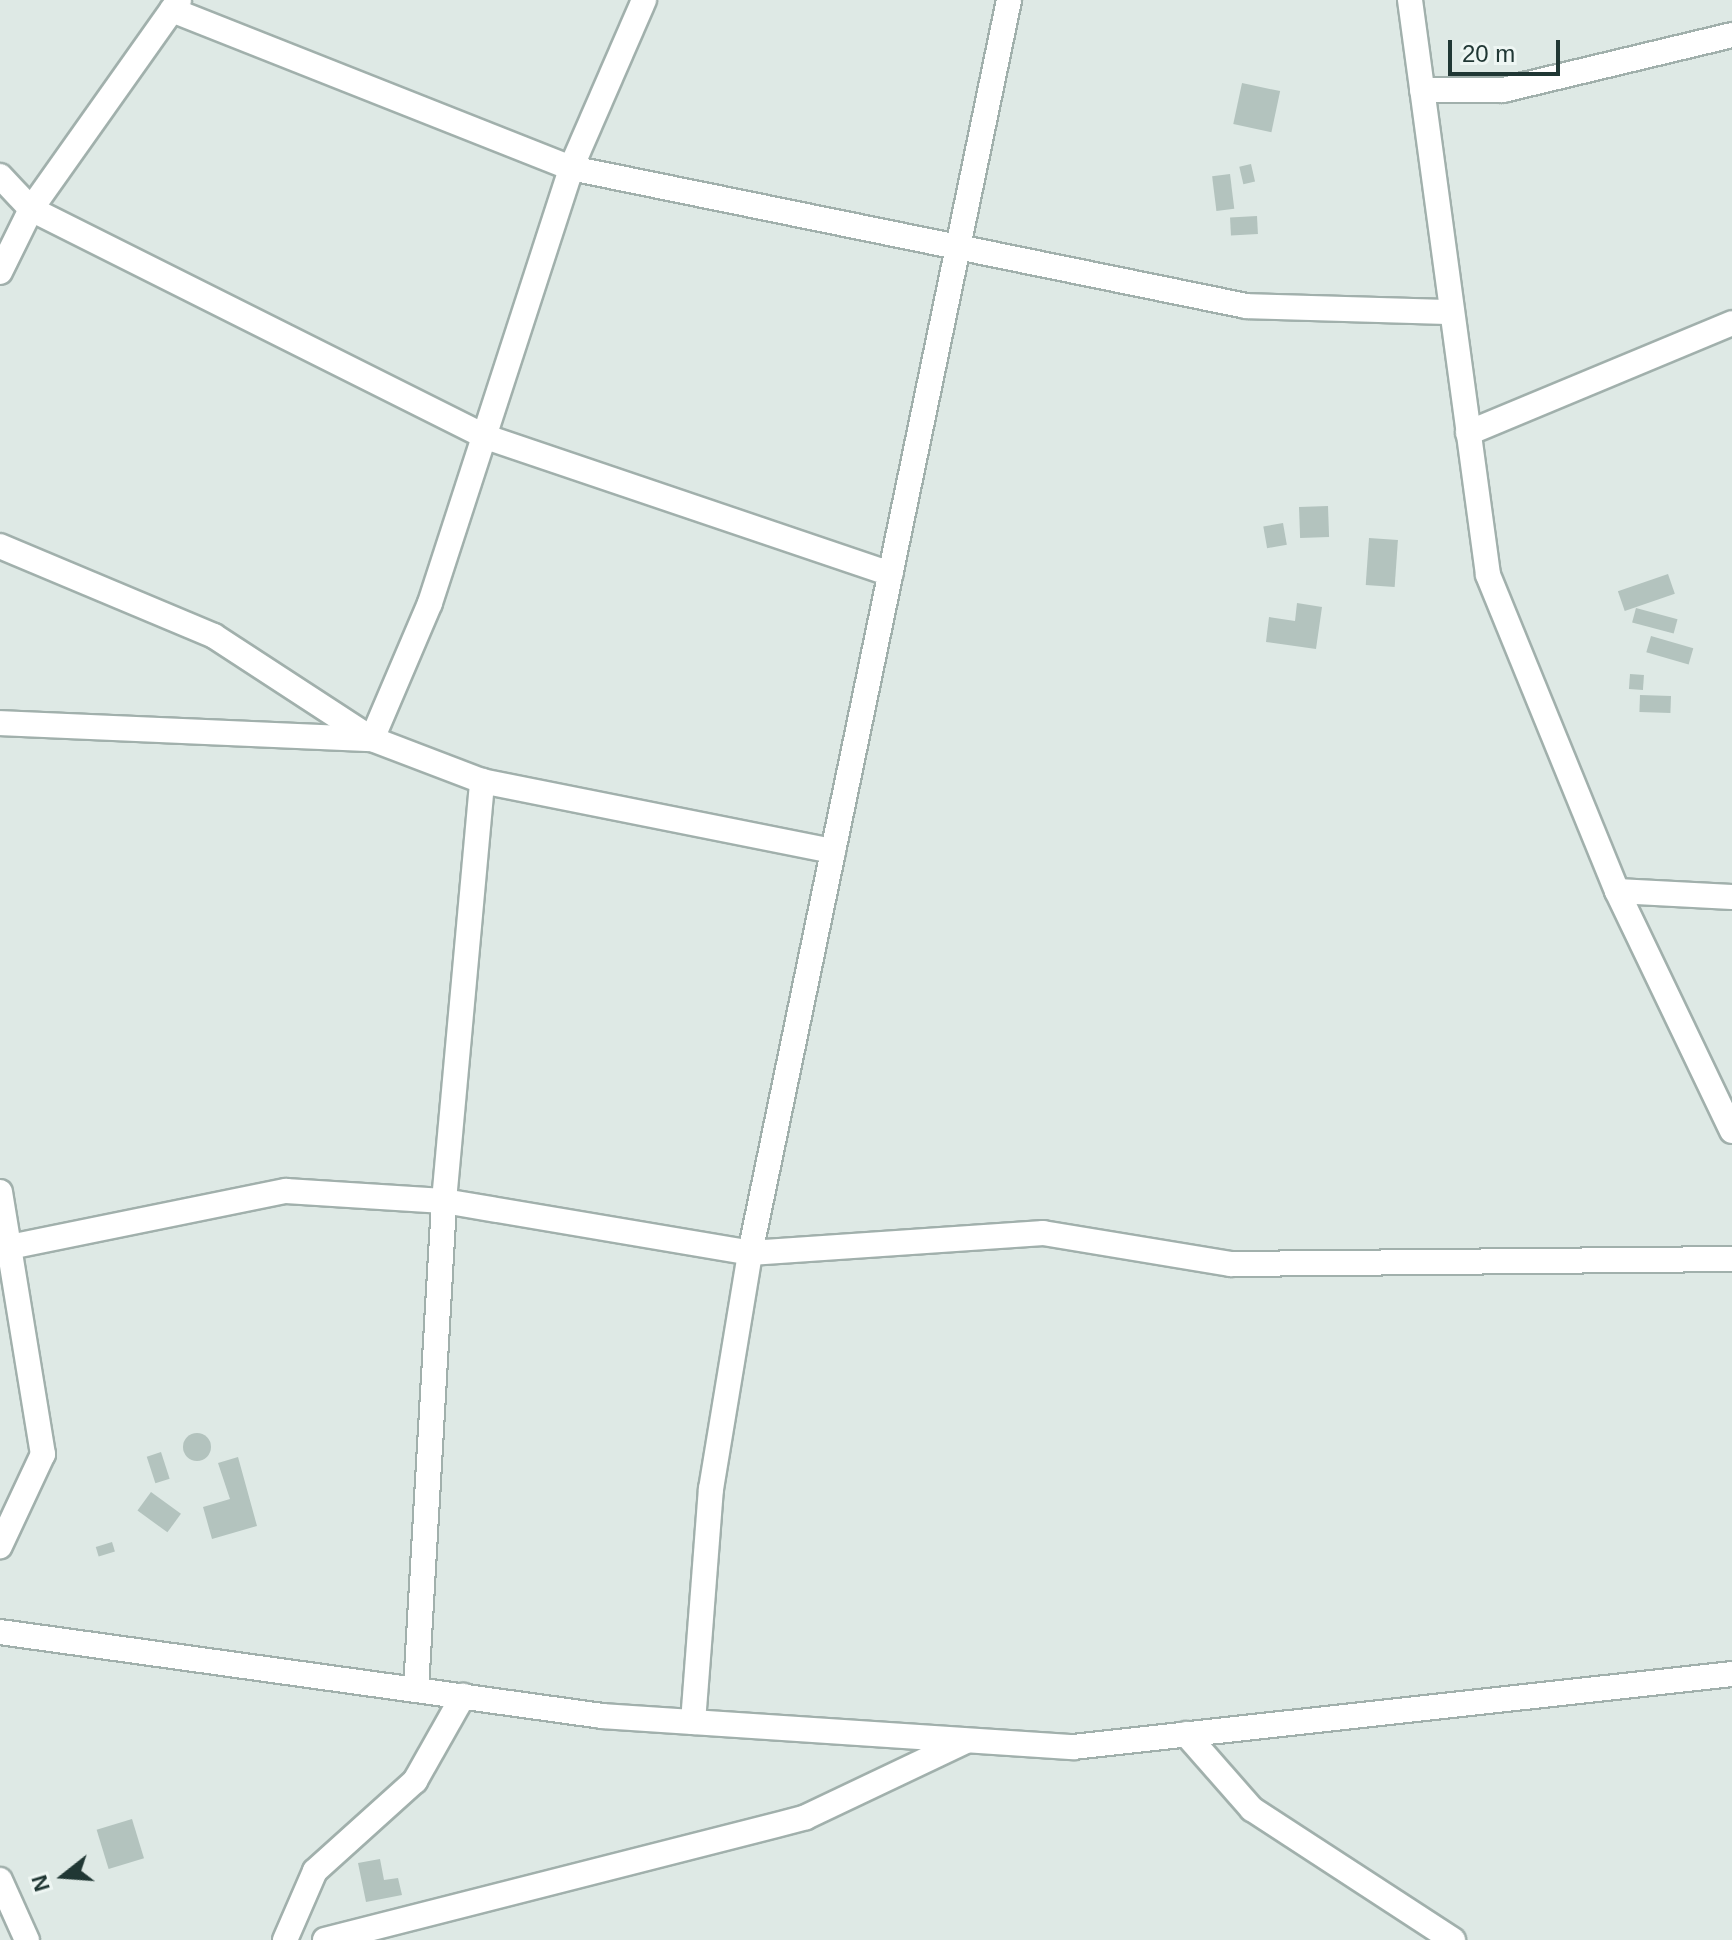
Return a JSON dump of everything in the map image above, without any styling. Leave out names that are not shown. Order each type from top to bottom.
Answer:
[{"type":"street","points":[[372,739],[430,603],[571,168],[644,0]]},
{"type":"street","points":[[693,1722],[711,1489],[750,1253],[1009,0]]},
{"type":"street","points":[[1410,0],[1488,575],[1617,891],[1732,1131]]},
{"type":"street","points":[[0,272],[31,209],[175,5],[571,168],[1246,306],[1452,312]]},
{"type":"street","points":[[1422,90],[1503,90],[1732,35]]},
{"type":"street","points":[[0,176],[31,209],[486,437],[890,574]]},
{"type":"street","points":[[1468,433],[1732,323]]},
{"type":"street","points":[[0,546],[214,636],[372,739],[482,781],[833,851]]},
{"type":"street","points":[[0,723],[372,739]]},
{"type":"street","points":[[416,1689],[444,1201],[482,781]]},
{"type":"street","points":[[1617,891],[1732,897]]},
{"type":"street","points":[[5,1248],[286,1191],[444,1201],[750,1253],[1043,1233],[1231,1264],[1732,1259]]},
{"type":"street","points":[[0,1192],[5,1248],[43,1454],[0,1546]]},
{"type":"street","points":[[0,1632],[463,1696],[693,1722],[1073,1747],[1732,1674]]},
{"type":"street","points":[[285,1940],[315,1871],[415,1781],[463,1696]]},
{"type":"street","points":[[1186,1734],[1252,1809],[1453,1940]]},
{"type":"street","points":[[325,1940],[806,1817],[968,1740]]},
{"type":"street","points":[[0,1880],[27,1940]]},
{"type":"building","points":[[1242,83],[1280,91],[1271,132],[1233,124]]},
{"type":"building","points":[[1251,164],[1255,182],[1243,184],[1239,167]]},
{"type":"building","points":[[1230,174],[1234,209],[1216,211],[1212,176]]},
{"type":"building","points":[[1257,216],[1258,234],[1231,235],[1230,217]]},
{"type":"building","points":[[1328,506],[1329,537],[1300,538],[1299,507]]},
{"type":"building","points":[[1283,523],[1287,545],[1267,548],[1263,526]]},
{"type":"building","points":[[1369,538],[1398,540],[1395,587],[1366,585]]},
{"type":"building","points":[[1668,574],[1675,594],[1625,611],[1618,591]]},
{"type":"building","points":[[1297,603],[1322,607],[1316,649],[1266,642],[1269,617],[1295,621]]},
{"type":"building","points":[[1636,608],[1678,619],[1674,634],[1632,622]]},
{"type":"building","points":[[1651,636],[1693,648],[1689,664],[1646,652]]},
{"type":"building","points":[[1630,674],[1644,675],[1643,690],[1629,689]]},
{"type":"building","points":[[1640,695],[1671,696],[1670,713],[1639,712]]},
{"type":"building","points":[[197,1433],[207,1437],[211,1447],[207,1457],[197,1461],[187,1457],[183,1447],[187,1437]]},
{"type":"building","points":[[161,1452],[170,1479],[155,1483],[147,1457]]},
{"type":"building","points":[[238,1457],[257,1526],[212,1539],[203,1507],[230,1499],[218,1463]]},
{"type":"building","points":[[151,1492],[181,1514],[167,1532],[137,1511]]},
{"type":"building","points":[[112,1542],[115,1552],[99,1557],[96,1547]]},
{"type":"building","points":[[132,1819],[144,1858],[109,1869],[97,1830]]},
{"type":"building","points":[[380,1859],[384,1880],[398,1878],[402,1895],[366,1902],[358,1863]]}]
